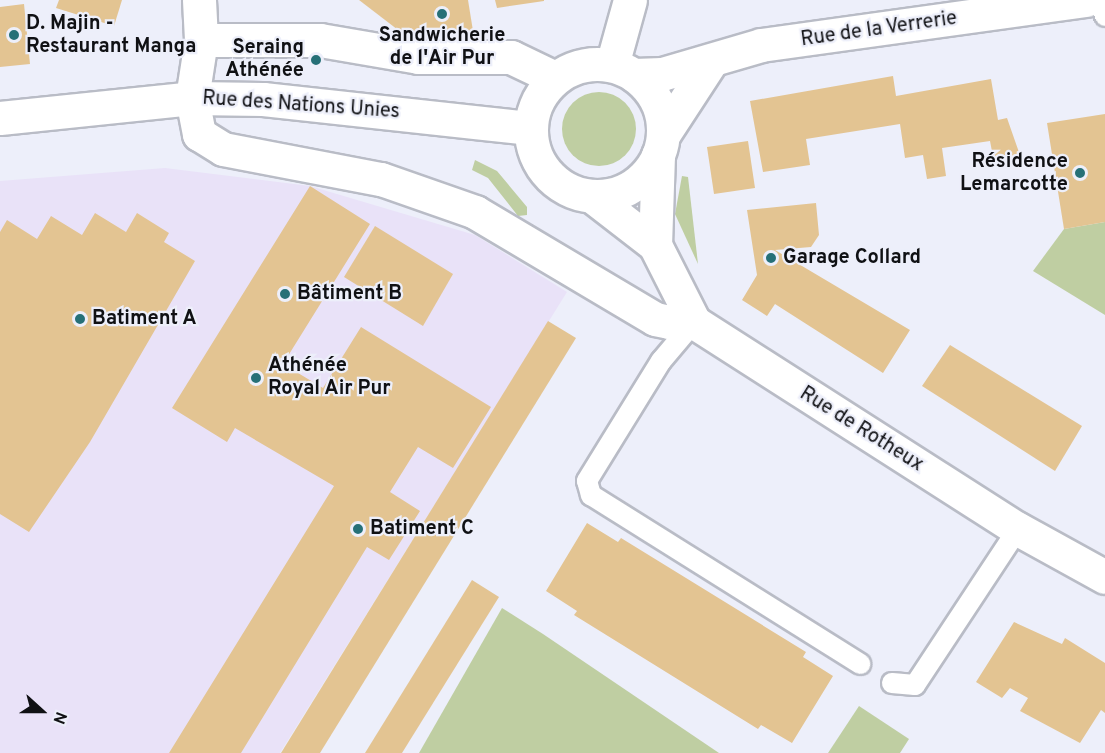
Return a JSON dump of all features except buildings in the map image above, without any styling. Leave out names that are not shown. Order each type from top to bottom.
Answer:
[{"type":"street","points":[[199,0],[201,40],[192,98],[199,134],[223,149],[381,179],[475,212],[655,319],[669,321],[690,317],[655,245],[593,197],[551,179],[536,158],[530,128],[536,102],[555,78],[573,68],[623,70],[654,97],[660,145],[655,245]]},
{"type":"street","points":[[623,70],[630,0]]},
{"type":"street","name":"Rue de la Verrerie","points":[[623,70],[710,63],[761,45],[1086,0]]},
{"type":"street","points":[[201,40],[320,39],[418,57],[511,57],[555,78]]},
{"type":"street","points":[[593,197],[630,188],[660,145],[710,63]]},
{"type":"street","name":"Rue des Nations Unies","points":[[0,118],[192,98],[262,99],[530,128]]},
{"type":"street","name":"Rue de Rotheux","points":[[690,317],[1018,529],[1105,578]]},
{"type":"lane","points":[[1099,0],[1105,16]]},
{"type":"lane","points":[[690,317],[587,481],[591,495],[860,664]]},
{"type":"lane","points":[[892,683],[915,685],[1018,529]]},
{"type":"shaded area","name":"Athénée Royal Air Pur","points":[[165,168],[310,186],[475,235],[567,292],[280,753],[0,753],[0,181]]},
{"type":"green space","points":[[599,92],[613,95],[625,103],[633,115],[636,129],[633,143],[625,155],[613,163],[599,166],[585,163],[573,155],[565,143],[562,129],[565,115],[573,103],[585,95]]},
{"type":"green space","points":[[475,160],[497,171],[527,207],[527,215],[518,216],[488,178],[472,170]]},
{"type":"green space","points":[[682,176],[688,177],[698,264],[675,214]]},
{"type":"green space","points":[[1105,222],[1105,315],[1033,271],[1064,229]]},
{"type":"green space","points":[[502,608],[543,634],[719,753],[419,753]]},
{"type":"green space","points":[[859,706],[909,739],[900,753],[828,753]]},
{"type":"place","name":"Sandwicherie de l'Air Pur","points":[[442,14]]},
{"type":"place","name":"D. Majin - Restaurant Manga","points":[[14,35]]},
{"type":"place","name":"Seraing Athénée","points":[[316,60]]},
{"type":"place","name":"Résidence Lemarcotte","points":[[1080,173]]},
{"type":"place","name":"Garage Collard","points":[[771,258]]},
{"type":"place","name":"Bâtiment B","points":[[285,294]]},
{"type":"place","name":"Batiment A","points":[[80,319]]},
{"type":"place","name":"Athénée Royal Air Pur","points":[[256,378]]},
{"type":"place","name":"Batiment C","points":[[358,529]]}]
